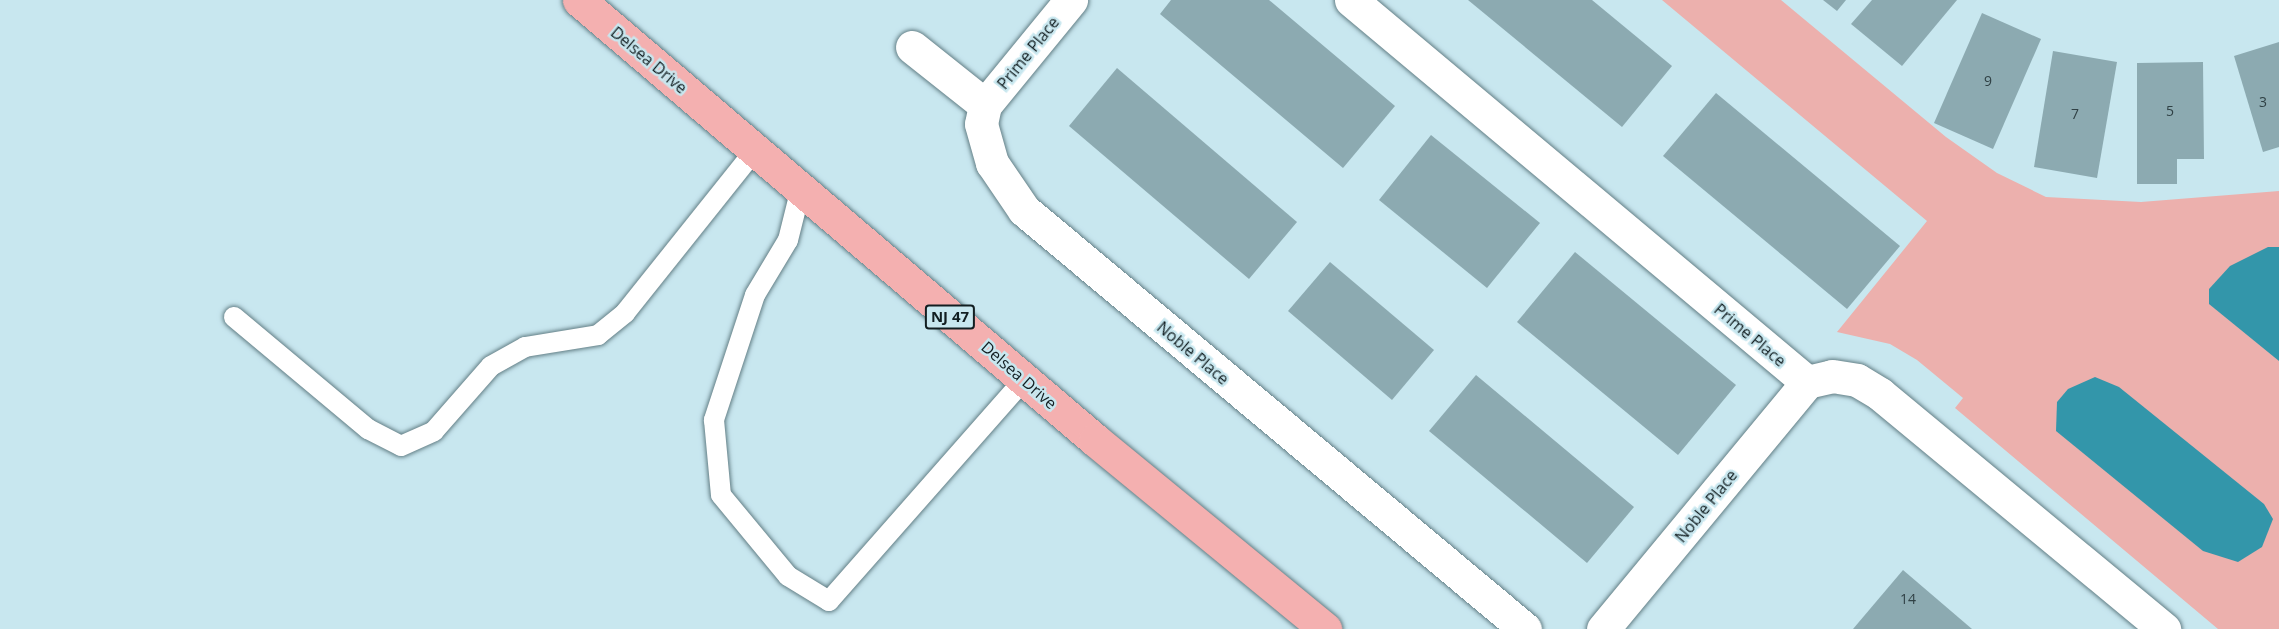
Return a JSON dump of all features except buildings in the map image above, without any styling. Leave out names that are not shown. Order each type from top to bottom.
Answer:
[{"type":"main road","name":"Delsea Drive","points":[[579,0],[1024,380],[1325,629]]},
{"type":"street","name":"Prime Place","points":[[985,105],[1071,0]]},
{"type":"street","name":"Prime Place","points":[[1351,0],[1807,382]]},
{"type":"street","points":[[912,47],[985,105]]},
{"type":"street","name":"Noble Place","points":[[985,105],[981,124],[992,163],[1024,210],[1525,629]]},
{"type":"street","points":[[1807,382],[1832,376],[1857,380],[1880,394],[2164,629]]},
{"type":"street","name":"Noble Place","points":[[1603,629],[1807,382]]},
{"type":"lane","points":[[234,316],[368,429],[401,446],[434,431],[491,366],[525,347],[598,335],[625,313],[755,150]]},
{"type":"lane","points":[[801,188],[788,240],[755,295],[714,420],[722,495],[789,576],[829,601],[1024,380]]},
{"type":"shaded area","points":[[1662,0],[1781,0],[1946,137],[1997,173],[2046,197],[2141,202],[2279,191],[2279,629],[2218,629],[1955,408],[1963,398],[1917,360],[1890,344],[1837,332],[1927,221]]},
{"type":"water","points":[[2268,247],[2279,247],[2279,361],[2209,304],[2209,289],[2230,266]]},
{"type":"water","points":[[2095,377],[2119,387],[2264,504],[2273,519],[2262,547],[2238,562],[2203,551],[2056,431],[2057,402],[2068,389]]}]
